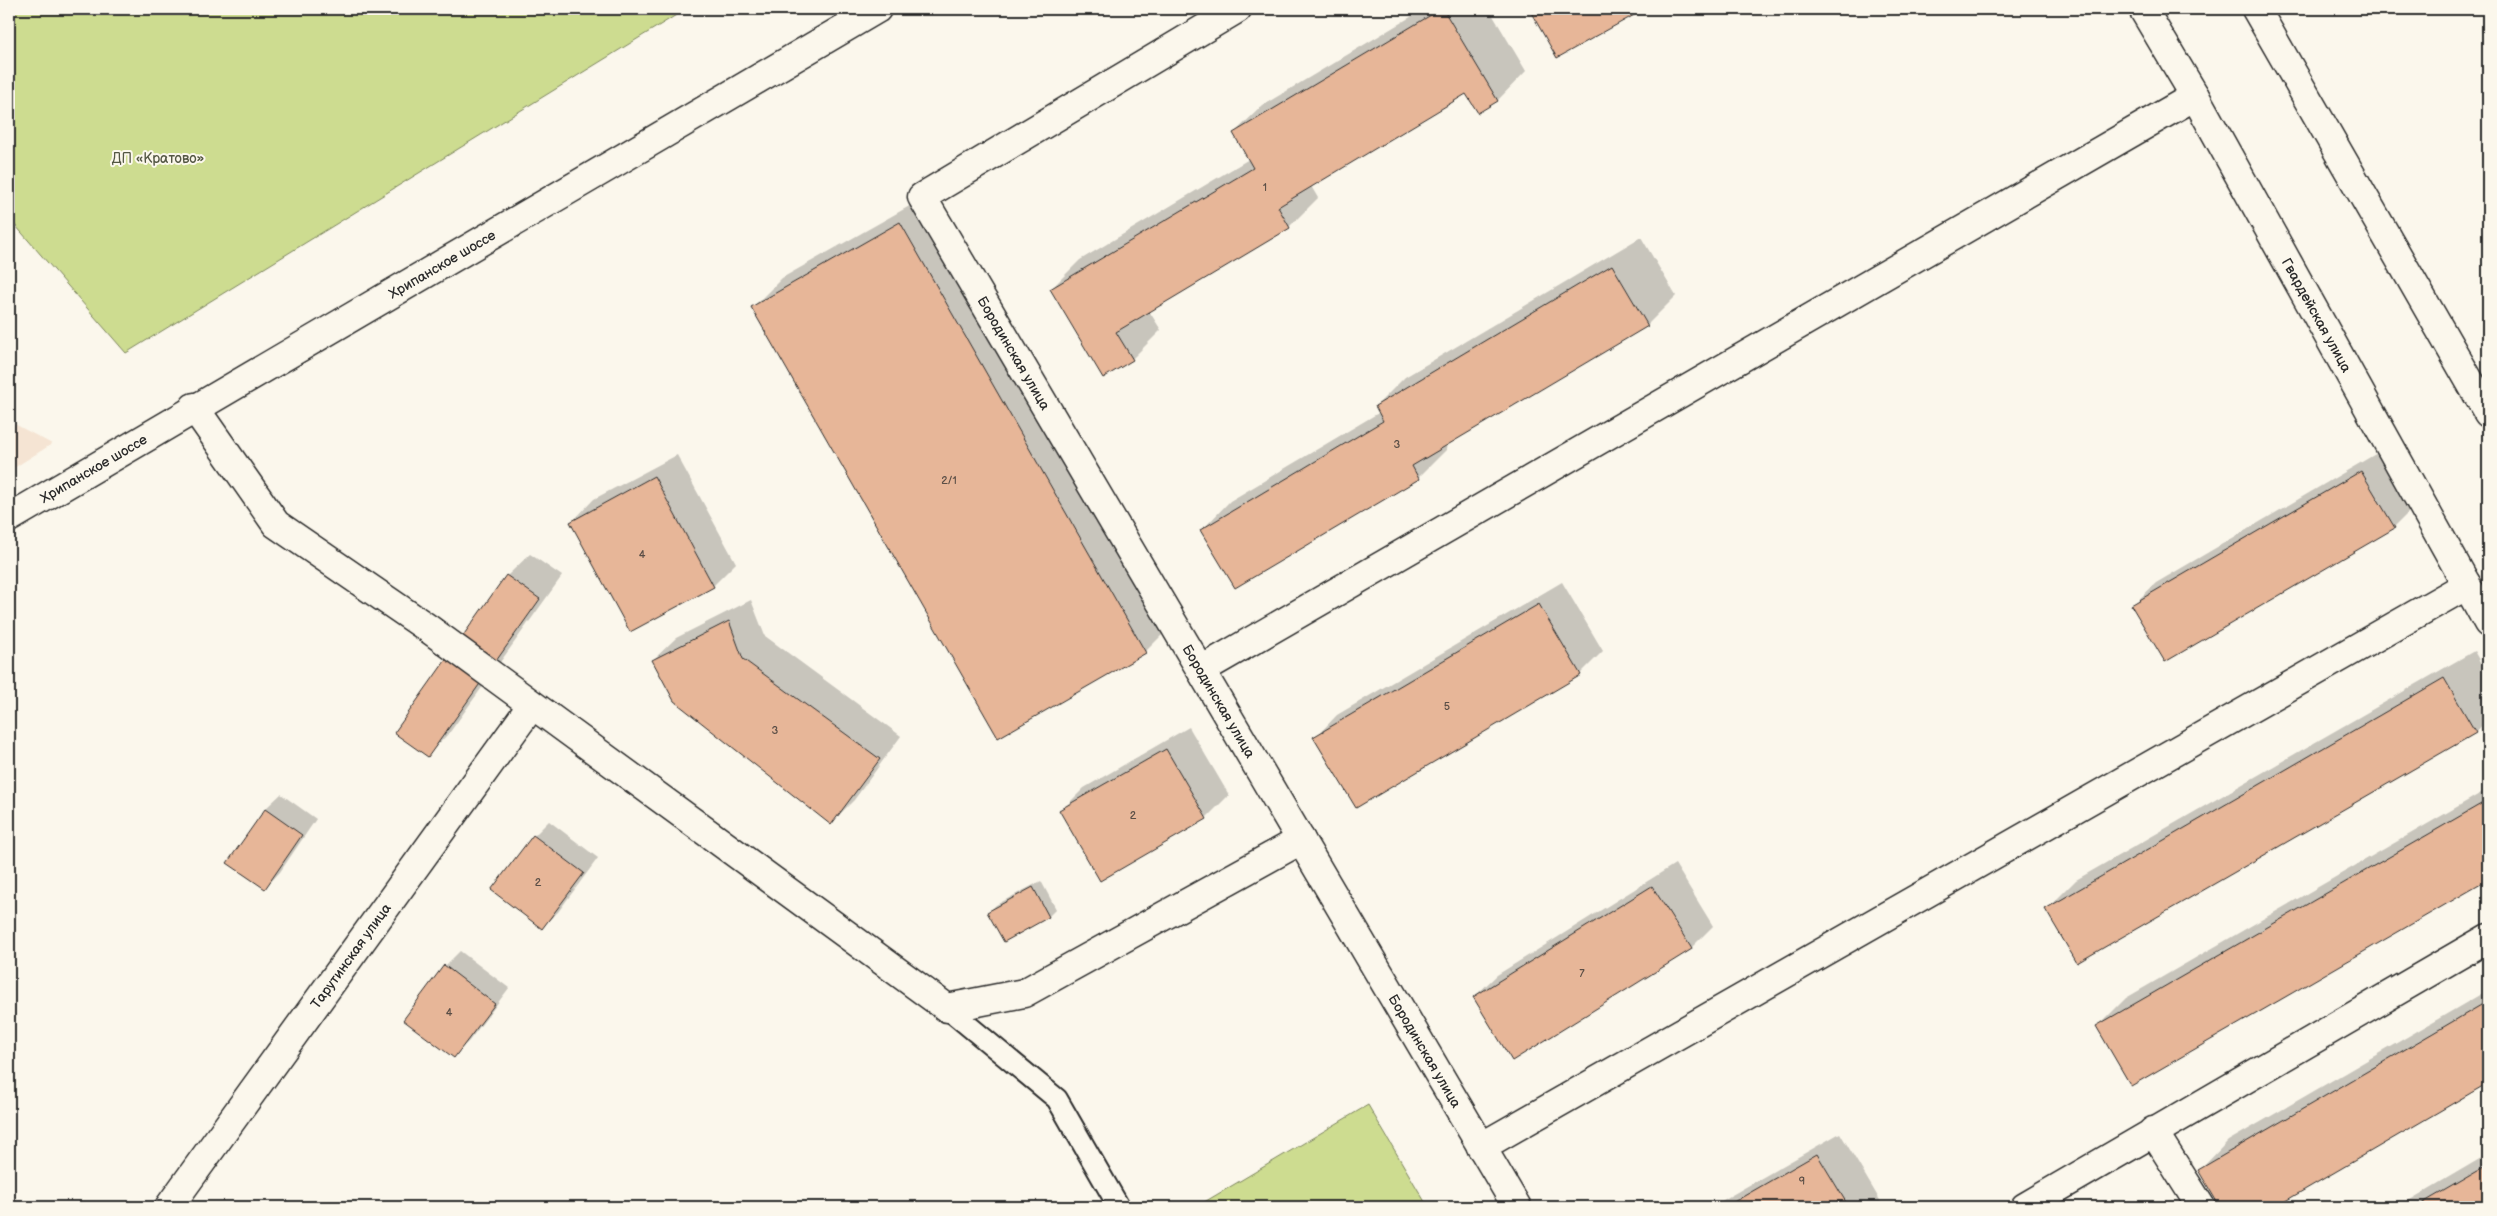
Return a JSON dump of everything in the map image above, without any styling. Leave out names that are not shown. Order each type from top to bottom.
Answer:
[{"type":"street","name":"Хрипанское шоссе","points":[[9,518],[194,407],[876,9]]},
{"type":"street","name":"Бородинская улица","points":[[1237,9],[922,197],[1517,1207]]},
{"type":"street","name":"Гвардейская улица","points":[[2143,9],[2195,96],[2488,623]]},
{"type":"street","points":[[2256,9],[2488,413]]},
{"type":"street","points":[[1201,670],[2195,96]]},
{"type":"street","points":[[194,407],[276,524],[532,705],[947,1008],[1024,993],[1301,840]]},
{"type":"street","points":[[1481,1147],[2467,585]]},
{"type":"street","name":"Тарутинская улица","points":[[169,1207],[532,705]]},
{"type":"street","points":[[2025,1207],[2488,938]]},
{"type":"street","points":[[2153,1131],[2201,1207]]},
{"type":"lane","points":[[947,1008],[1057,1099],[1120,1207]]},
{"type":"shaded area","points":[[9,421],[52,444],[9,471]]},
{"type":"green space","name":"ДП «Кратово»","points":[[9,9],[686,9],[126,353],[9,218]]},
{"type":"green space","points":[[1368,1105],[1428,1207],[1196,1207]]},
{"type":"building","points":[[1443,9],[1498,101],[1478,113],[1466,94],[1278,207],[1290,228],[1116,332],[1133,360],[1103,378],[1050,289],[1253,168],[1233,133]]},
{"type":"building","points":[[1529,9],[1645,9],[1557,58]]},
{"type":"building","points":[[900,222],[1146,653],[998,738],[751,307]]},
{"type":"building","points":[[1612,265],[1648,326],[1412,466],[1419,479],[1235,588],[1200,530],[1383,421],[1375,406]]},
{"type":"building","points":[[2361,471],[2395,528],[2165,662],[2131,605]]},
{"type":"building","points":[[654,476],[714,587],[630,632],[570,522]]},
{"type":"building","points":[[506,575],[540,599],[428,757],[394,733]]},
{"type":"building","points":[[1539,604],[1581,675],[1356,808],[1313,737]]},
{"type":"building","points":[[729,621],[743,659],[880,759],[831,825],[674,701],[652,660]]},
{"type":"building","points":[[2444,678],[2476,733],[2077,963],[2045,909]]},
{"type":"building","points":[[1166,749],[1207,819],[1100,881],[1059,810]]},
{"type":"building","points":[[2488,800],[2488,880],[2131,1086],[2096,1026]]},
{"type":"building","points":[[265,809],[302,835],[265,889],[227,863]]},
{"type":"building","points":[[533,835],[584,873],[542,929],[491,890]]},
{"type":"building","points":[[1652,886],[1692,949],[1512,1061],[1473,997]]},
{"type":"building","points":[[1033,887],[1049,917],[1004,942],[987,912]]},
{"type":"building","points":[[444,965],[495,1004],[454,1058],[403,1020]]},
{"type":"building","points":[[2488,1001],[2488,1083],[2275,1207],[2220,1207],[2198,1170]]},
{"type":"building","points":[[1817,1154],[1849,1207],[1725,1207]]},
{"type":"building","points":[[2488,1165],[2488,1207],[2416,1207]]}]
